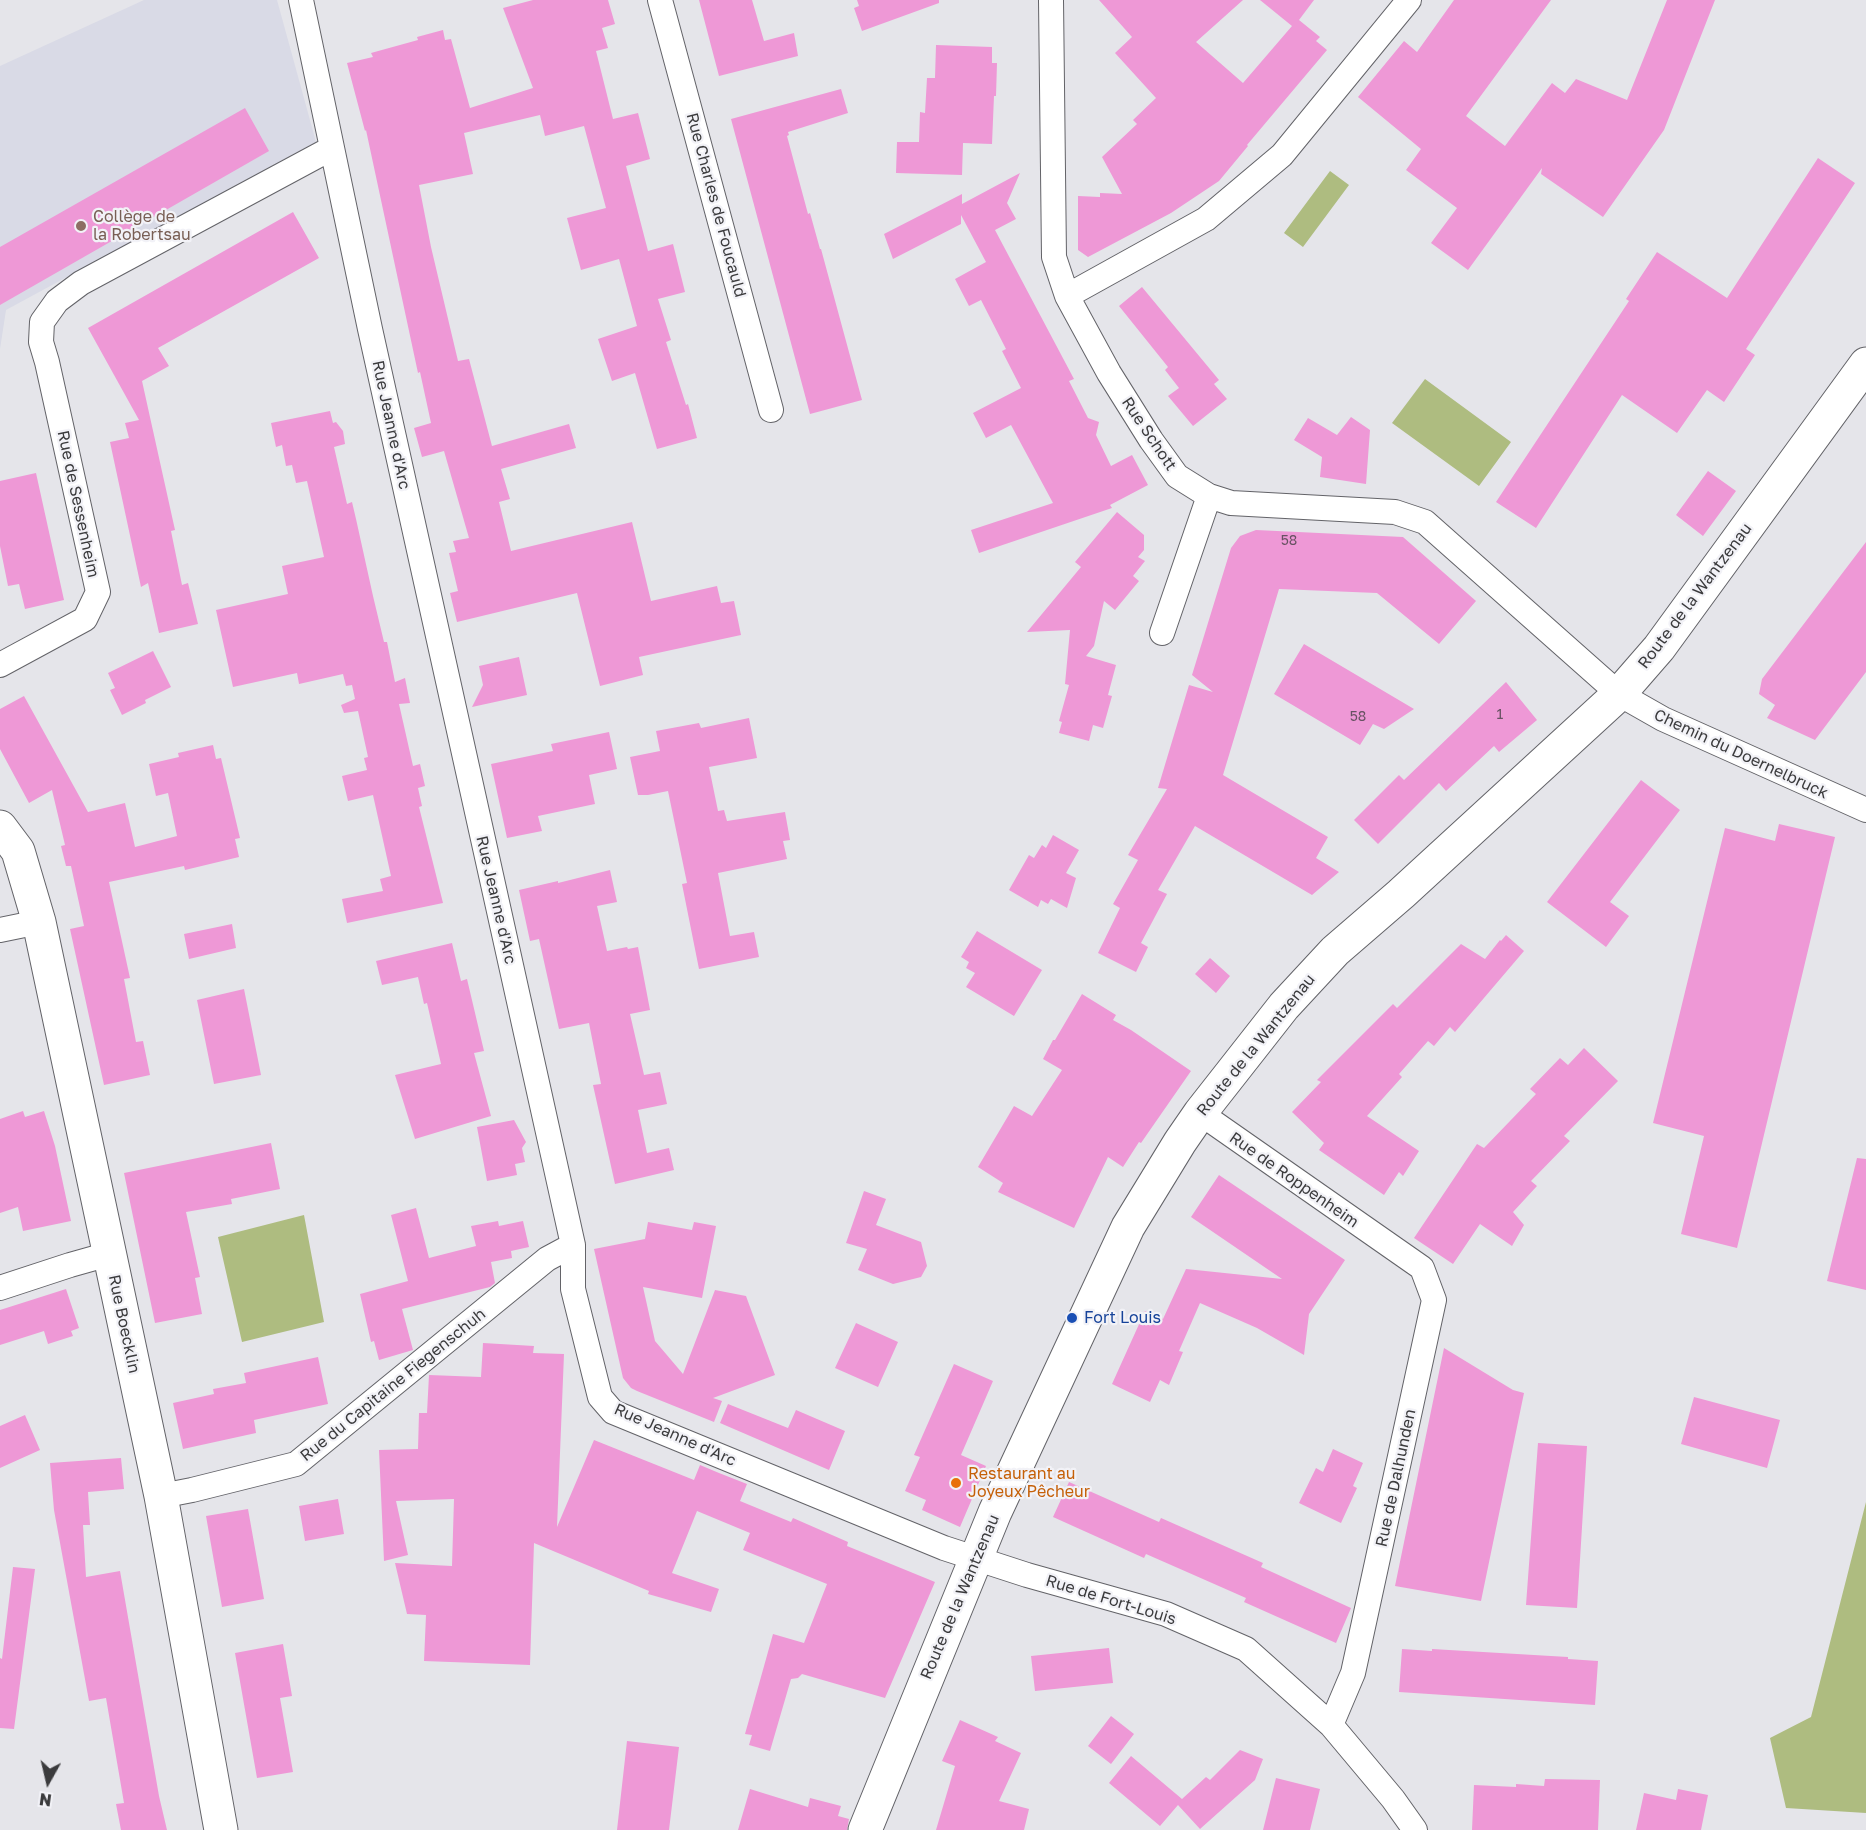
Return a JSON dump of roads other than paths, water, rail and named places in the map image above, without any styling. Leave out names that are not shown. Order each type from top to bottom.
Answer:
[{"type":"street","name":"Rue Jeanne d'Arc","points":[[302,0],[370,329],[573,1245],[573,1289],[600,1398],[613,1412],[944,1548],[976,1559]]},
{"type":"street","name":"Rue Charles de Foucauld","points":[[660,0],[771,410]]},
{"type":"street","name":"Rue Schott","points":[[1051,0],[1054,257],[1067,296],[1109,373],[1151,440],[1177,476],[1209,496],[1232,503],[1395,512],[1425,522],[1619,694]]},
{"type":"street","points":[[1067,296],[1206,219],[1282,155],[1409,0]]},
{"type":"street","name":"Rue de Sessenheim","points":[[0,665],[85,619],[98,592],[41,342],[42,322],[57,301],[81,283],[332,148]]},
{"type":"street","name":"Route de la Wantzenau","points":[[865,1830],[1000,1502],[1128,1227],[1180,1142],[1284,1006],[1335,951],[1401,894],[1619,694],[1659,648],[1866,364]]},
{"type":"street","points":[[1162,633],[1209,496]]},
{"type":"street","name":"Chemin du Doernelbruck","points":[[1619,694],[1663,719],[1866,810]]},
{"type":"street","name":"Rue Boecklin","points":[[0,827],[18,851],[39,922],[161,1496],[221,1830]]},
{"type":"street","points":[[0,930],[39,922]]},
{"type":"street","name":"Rue de Roppenheim","points":[[1200,1113],[1389,1246]]},
{"type":"street","name":"Rue du Capitaine Fiegenschuh","points":[[161,1496],[296,1464],[547,1259],[573,1245]]},
{"type":"street","name":"Rue de Dalhunden","points":[[1331,1725],[1353,1673],[1434,1300],[1422,1269],[1389,1246]]},
{"type":"street","points":[[0,1288],[109,1254]]},
{"type":"street","name":"Rue de Fort-Louis","points":[[976,1559],[1166,1614],[1246,1649],[1331,1725],[1393,1799],[1415,1830]]},
{"type":"place","name":"Collège de la Robertsau","points":[[81,226]]},
{"type":"place","name":"Fort Louis","points":[[1072,1318]]},
{"type":"place","name":"Restaurant au Joyeux Pêcheur","points":[[956,1483]]}]
